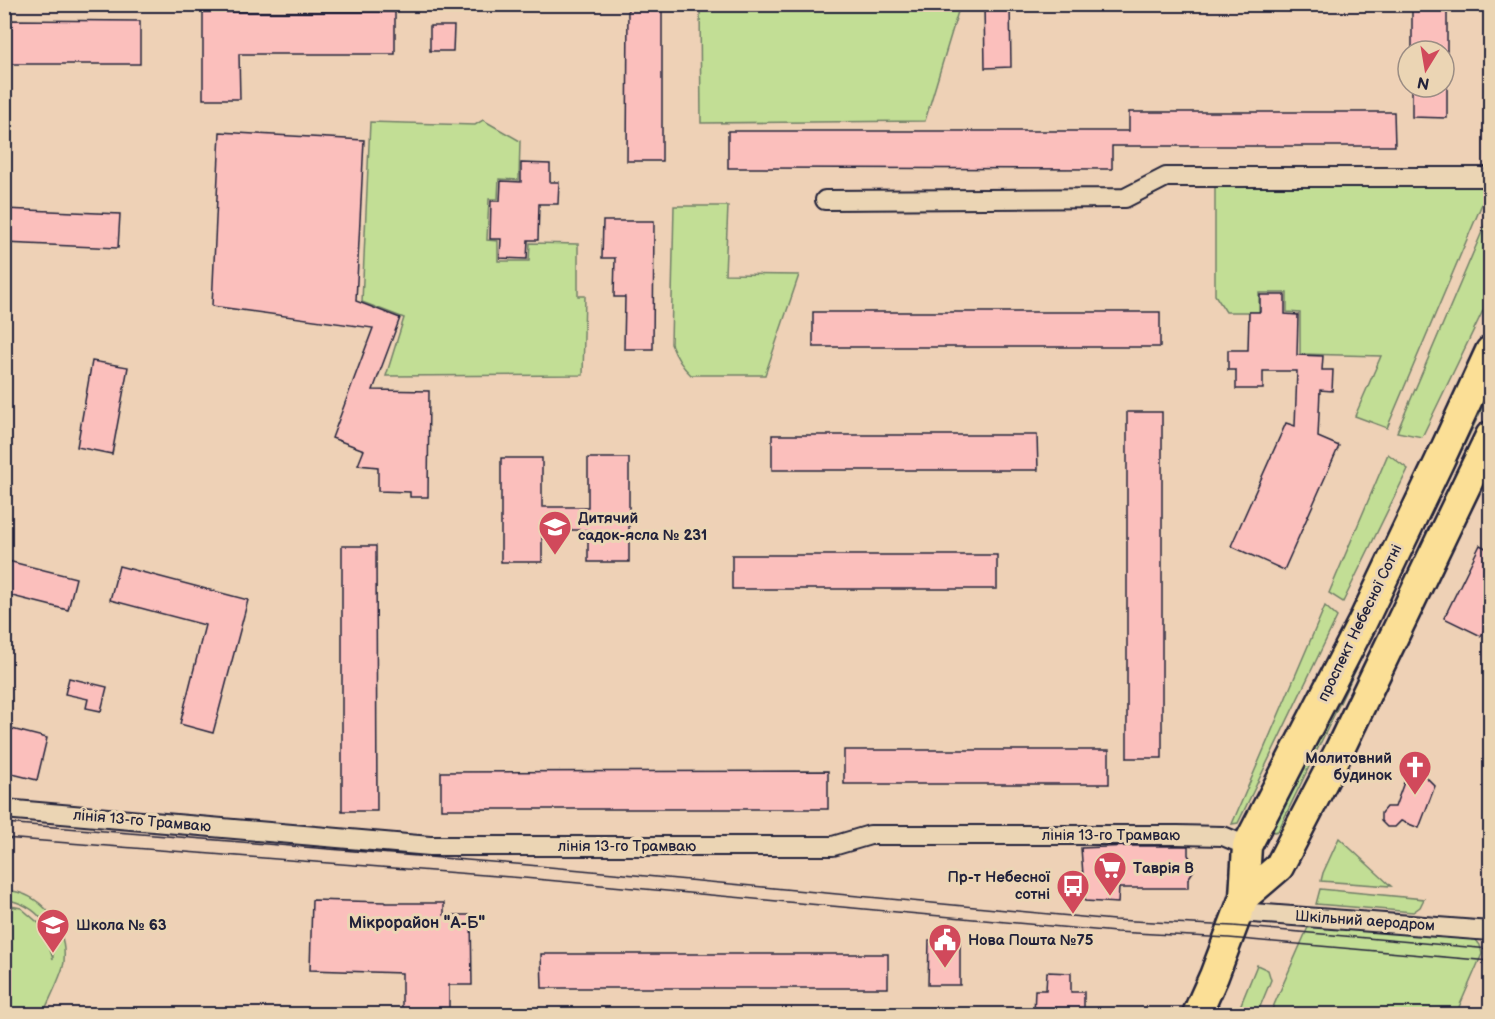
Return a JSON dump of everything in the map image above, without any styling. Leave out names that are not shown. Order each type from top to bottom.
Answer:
[{"type":"main road","name":"проспект Небесної Сотні","points":[[1197,1014],[1241,904],[1247,846],[1363,621],[1491,351]]},
{"type":"main road","name":"проспект Небесної Сотні","points":[[1241,904],[1279,867],[1338,753],[1491,436]]},
{"type":"street","points":[[825,200],[1125,198],[1166,177],[1491,177]]},
{"type":"street","name":"лінія 13-го Трамваю","points":[[4,809],[430,846],[833,846],[870,835],[1178,835],[1223,836],[1247,846]]},
{"type":"street","name":"Шкільний аеродром","points":[[1241,904],[1491,931]]},
{"type":"green space","points":[[700,4],[960,5],[925,121],[701,123]]},
{"type":"green space","points":[[483,120],[520,141],[519,180],[499,179],[498,199],[489,199],[487,240],[498,241],[498,261],[529,261],[530,243],[578,244],[578,296],[585,296],[583,375],[386,376],[404,318],[362,302],[370,122],[475,125]]},
{"type":"green space","points":[[1215,185],[1490,185],[1387,428],[1355,416],[1381,356],[1300,354],[1300,313],[1287,312],[1287,293],[1259,293],[1259,312],[1226,312],[1215,295]]},
{"type":"green space","points":[[674,206],[728,206],[725,274],[799,275],[765,375],[691,375],[677,357],[671,344]]},
{"type":"green space","points":[[1490,213],[1490,296],[1422,437],[1397,432]]},
{"type":"green space","points":[[1490,379],[1490,392],[1278,831],[1274,832],[1273,829]]},
{"type":"green space","points":[[1388,454],[1408,469],[1343,602],[1329,593]]},
{"type":"green space","points":[[1325,606],[1337,617],[1238,823],[1232,824]]},
{"type":"green space","points":[[1339,838],[1391,886],[1321,881]]},
{"type":"green space","points":[[1320,889],[1424,899],[1420,907],[1413,912],[1316,904]]},
{"type":"green space","points":[[5,890],[18,892],[41,904],[50,913],[61,936],[64,948],[63,967],[43,1014],[5,1014],[5,905],[21,908],[43,927],[53,959],[50,937],[42,919],[27,907],[5,899]]},
{"type":"green space","points":[[1309,925],[1474,938],[1480,945],[1482,954],[1456,1014],[1270,1014]]},
{"type":"green space","points":[[1257,965],[1268,970],[1271,980],[1257,1014],[1237,1014]]},
{"type":"building","points":[[628,4],[662,4],[662,161],[627,161]]},
{"type":"building","points":[[984,4],[1010,4],[1011,67],[985,68]]},
{"type":"building","points":[[1412,4],[1447,4],[1447,39],[1412,39]]},
{"type":"building","points":[[203,12],[395,12],[395,54],[239,54],[240,99],[203,99]]},
{"type":"building","points":[[7,20],[140,21],[140,64],[4,64]]},
{"type":"building","points":[[430,26],[454,26],[453,51],[430,51]]},
{"type":"building","points":[[1412,99],[1447,99],[1447,118],[1412,117]]},
{"type":"building","points":[[1129,112],[1394,112],[1395,146],[1112,146],[1112,169],[728,168],[728,131],[1129,131]]},
{"type":"building","points":[[220,132],[364,140],[356,301],[400,318],[373,390],[429,391],[428,497],[410,497],[410,492],[378,491],[378,467],[358,465],[364,450],[332,438],[373,328],[212,306]]},
{"type":"building","points":[[521,163],[550,164],[550,182],[559,182],[558,204],[539,204],[538,240],[528,240],[527,259],[500,258],[501,239],[490,239],[491,201],[500,201],[501,181],[521,182]]},
{"type":"building","points":[[4,209],[120,214],[118,248],[4,243]]},
{"type":"building","points":[[603,221],[654,221],[653,349],[624,349],[625,297],[614,297],[615,258],[602,258]]},
{"type":"building","points":[[1260,295],[1285,295],[1285,314],[1298,315],[1297,355],[1323,356],[1322,370],[1333,370],[1332,391],[1320,390],[1318,437],[1339,446],[1284,570],[1231,546],[1286,423],[1295,426],[1297,371],[1263,371],[1263,389],[1236,389],[1236,370],[1228,370],[1228,350],[1248,350],[1249,312],[1260,312]]},
{"type":"building","points":[[813,312],[1160,312],[1160,347],[813,347]]},
{"type":"building","points":[[92,361],[128,367],[112,454],[77,447]]},
{"type":"building","points":[[1127,412],[1162,412],[1162,758],[1127,758]]},
{"type":"building","points":[[772,435],[1037,435],[1038,470],[772,470]]},
{"type":"building","points":[[501,458],[542,458],[542,507],[588,507],[588,458],[629,458],[629,562],[588,562],[588,530],[542,530],[542,562],[501,562]]},
{"type":"building","points":[[1480,545],[1491,551],[1491,616],[1481,636],[1444,618]]},
{"type":"building","points":[[342,546],[376,546],[377,811],[342,811]]},
{"type":"building","points":[[732,555],[997,555],[997,589],[732,589]]},
{"type":"building","points":[[4,560],[76,578],[68,610],[4,594]]},
{"type":"building","points":[[119,566],[248,600],[213,733],[180,724],[205,625],[110,600]]},
{"type":"building","points":[[69,678],[107,687],[101,711],[86,708],[88,699],[65,694]]},
{"type":"building","points":[[4,727],[47,738],[37,780],[4,772]]},
{"type":"building","points":[[844,750],[1109,750],[1109,784],[844,784]]},
{"type":"building","points":[[828,771],[828,809],[441,809],[441,772]]},
{"type":"building","name":"Молитовний будинок","points":[[1418,773],[1425,776],[1435,786],[1419,828],[1401,821],[1395,827],[1387,827],[1381,821],[1381,813],[1386,807],[1395,807],[1407,774]]},
{"type":"building","points":[[1188,846],[1188,855],[1194,864],[1194,870],[1188,879],[1188,888],[1119,888],[1118,903],[1085,901],[1081,848]]},
{"type":"building","points":[[312,900],[444,903],[444,915],[471,915],[472,985],[449,985],[449,1014],[402,1014],[402,973],[310,970]]},
{"type":"building","points":[[929,940],[960,940],[960,985],[928,985]]},
{"type":"building","points":[[541,954],[888,954],[888,988],[542,988]]},
{"type":"building","points":[[1047,972],[1071,973],[1071,992],[1084,992],[1084,1014],[1034,1014],[1035,990],[1046,990]]},
{"type":"tram line","points":[[4,823],[528,865],[1114,920],[1233,926],[1490,949]]},
{"type":"tram line","points":[[4,838],[524,878],[1116,932],[1229,938],[1490,961]]},
{"type":"place","name":"Дитячий садок-ясла № 231","points":[[555,556]]},
{"type":"place","name":"Молитовний будинок","points":[[1415,796]]},
{"type":"place","name":"Таврія В","points":[[1110,897]]},
{"type":"place","name":"Пр-т Небесної сотні","points":[[1073,915]]},
{"type":"place","name":"Школа № 63","points":[[53,954]]},
{"type":"place","name":"Нова Пошта №75","points":[[945,969]]},
{"type":"district","name":"Мікрорайон \"А-Б\"","points":[[417,923]]}]
